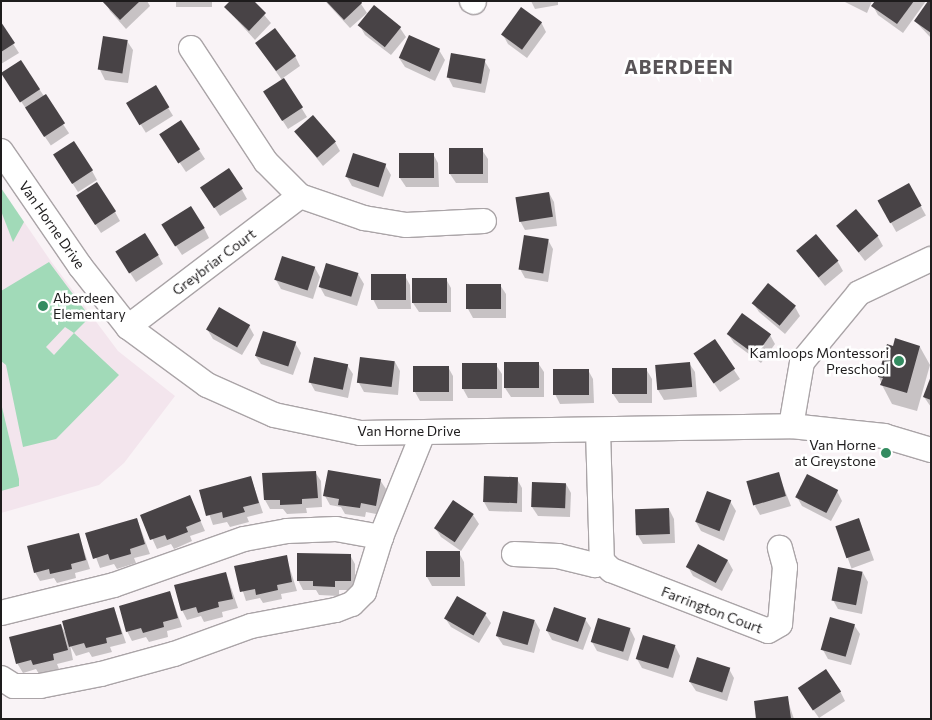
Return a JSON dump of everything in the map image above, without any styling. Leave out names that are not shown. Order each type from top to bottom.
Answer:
[{"type":"street","points":[[191,48],[266,162],[300,196],[364,218],[406,225],[484,221]]},
{"type":"street","name":"Van Horne Drive","points":[[1,151],[80,266],[128,327],[207,385],[274,414],[360,433],[791,426],[884,436],[931,450]]},
{"type":"street","name":"Greybriar Court","points":[[128,327],[300,196]]},
{"type":"street","points":[[791,426],[802,362],[859,293],[931,259]]},
{"type":"street","points":[[514,554],[558,556],[596,565],[602,561],[598,430]]},
{"type":"street","points":[[1,678],[14,686],[40,686],[93,676],[174,654],[251,626],[336,610],[352,604],[364,592],[381,536],[423,433]]},
{"type":"street","points":[[1,613],[114,585],[244,539],[288,531],[336,529],[381,536]]},
{"type":"street","name":"Farrington Court","points":[[602,561],[611,570],[768,631],[780,624],[786,567],[780,548]]},
{"type":"shaded area","name":"Aberdeen Elementary","points":[[1,188],[50,260],[118,351],[175,396],[124,463],[99,485],[1,513]]},
{"type":"green space","points":[[1,188],[24,222],[13,242],[1,211]]},
{"type":"green space","points":[[49,262],[90,317],[74,333],[119,375],[56,439],[23,447],[6,365],[1,361],[1,291]],"holes":[[[65,327],[74,333],[54,355],[46,347]]]},
{"type":"green space","points":[[1,403],[19,486],[1,491]]},
{"type":"building","points":[[102,1],[140,1],[120,20]]},
{"type":"building","points":[[230,1],[254,1],[266,13],[249,31],[224,7]]},
{"type":"building","points":[[326,1],[361,1],[362,3],[344,20]]},
{"type":"building","points":[[875,1],[914,1],[897,24],[871,6]]},
{"type":"building","points":[[928,1],[931,1],[931,33],[914,21]]},
{"type":"building","points":[[374,5],[401,27],[385,47],[358,25]]},
{"type":"building","points":[[521,7],[542,22],[522,50],[501,35]]},
{"type":"building","points":[[1,22],[15,43],[1,52]]},
{"type":"building","points":[[275,28],[296,56],[276,71],[255,43]]},
{"type":"building","points":[[409,35],[440,49],[430,72],[399,58]]},
{"type":"building","points":[[103,36],[128,40],[122,73],[98,70]]},
{"type":"building","points":[[451,53],[485,59],[481,84],[447,78]]},
{"type":"building","points":[[21,60],[40,89],[20,102],[1,73]]},
{"type":"building","points":[[284,78],[303,107],[282,121],[263,92]]},
{"type":"building","points":[[156,85],[169,107],[139,125],[126,103]]},
{"type":"building","points":[[46,94],[65,123],[44,137],[25,108]]},
{"type":"building","points":[[313,115],[336,141],[317,158],[294,131]]},
{"type":"building","points":[[181,120],[200,149],[178,164],[159,134]]},
{"type":"building","points":[[74,141],[93,170],[72,184],[53,155]]},
{"type":"building","points":[[449,148],[483,148],[483,174],[449,174]]},
{"type":"building","points":[[353,153],[386,164],[379,188],[345,177]]},
{"type":"building","points":[[399,153],[434,153],[434,178],[399,178]]},
{"type":"building","points":[[229,168],[243,189],[214,208],[200,188]]},
{"type":"building","points":[[97,182],[116,211],[95,225],[76,196]]},
{"type":"building","points":[[909,183],[922,206],[890,223],[878,200]]},
{"type":"building","points":[[549,192],[553,217],[519,222],[515,197]]},
{"type":"building","points":[[191,206],[205,228],[175,247],[161,225]]},
{"type":"building","points":[[856,209],[878,236],[859,253],[836,226]]},
{"type":"building","points":[[145,233],[159,255],[129,274],[115,252]]},
{"type":"building","points":[[816,234],[838,261],[819,278],[796,251]]},
{"type":"building","points":[[524,235],[549,239],[543,273],[519,270]]},
{"type":"building","points":[[282,256],[315,267],[308,291],[274,280]]},
{"type":"building","points":[[326,263],[359,273],[351,297],[319,287]]},
{"type":"building","points":[[371,274],[406,274],[406,300],[371,300]]},
{"type":"building","points":[[412,278],[447,278],[447,303],[412,303]]},
{"type":"building","points":[[768,283],[796,306],[780,326],[752,303]]},
{"type":"building","points":[[466,284],[501,284],[501,309],[466,309]]},
{"type":"building","points":[[219,307],[250,325],[237,348],[206,330]]},
{"type":"building","points":[[742,313],[771,334],[756,355],[727,334]]},
{"type":"building","points":[[263,331],[296,342],[288,367],[255,356]]},
{"type":"building","name":"Kamloops Montessori Preschool","points":[[895,338],[920,346],[907,393],[880,385],[883,378],[878,377],[887,344],[893,346]]},
{"type":"building","points":[[715,339],[735,369],[714,383],[693,354]]},
{"type":"building","points":[[314,357],[348,364],[343,390],[309,382]]},
{"type":"building","points":[[360,357],[395,361],[392,387],[357,383]]},
{"type":"building","points":[[504,362],[539,362],[539,388],[504,388]]},
{"type":"building","points":[[690,362],[692,387],[657,390],[655,365]]},
{"type":"building","points":[[462,363],[497,363],[497,389],[462,389]]},
{"type":"building","points":[[413,366],[449,366],[449,392],[413,392]]},
{"type":"building","points":[[612,368],[647,368],[647,394],[612,394]]},
{"type":"building","points":[[553,369],[589,369],[589,395],[553,395]]},
{"type":"building","points":[[931,376],[931,400],[923,397]]},
{"type":"building","points":[[328,470],[381,479],[376,506],[361,503],[360,508],[338,505],[339,499],[323,496]]},
{"type":"building","points":[[316,471],[318,498],[302,499],[302,504],[280,505],[280,500],[264,500],[262,473]]},
{"type":"building","points":[[779,472],[786,496],[753,505],[746,481]]},
{"type":"building","points":[[807,474],[838,490],[826,513],[795,497]]},
{"type":"building","points":[[251,476],[259,503],[243,507],[245,512],[223,518],[222,512],[206,516],[199,490]]},
{"type":"building","points":[[484,476],[518,477],[517,503],[483,502]]},
{"type":"building","points":[[532,482],[566,483],[565,508],[531,507]]},
{"type":"building","points":[[707,491],[731,500],[719,531],[695,522]]},
{"type":"building","points":[[190,495],[201,521],[186,527],[188,532],[167,540],[165,535],[150,540],[140,515]]},
{"type":"building","points":[[453,500],[474,514],[455,542],[434,528]]},
{"type":"building","points":[[669,508],[670,534],[636,535],[635,509]]},
{"type":"building","points":[[137,518],[145,544],[130,549],[131,554],[110,560],[108,554],[93,559],[85,533]]},
{"type":"building","points":[[859,518],[870,550],[846,558],[835,526]]},
{"type":"building","points":[[79,533],[86,560],[71,564],[72,569],[50,574],[49,569],[34,573],[27,546]]},
{"type":"building","points":[[698,544],[728,560],[716,583],[686,567]]},
{"type":"building","points":[[426,551],[460,551],[460,577],[426,577]]},
{"type":"building","points":[[297,553],[351,554],[351,581],[335,581],[335,587],[313,586],[313,581],[297,581]]},
{"type":"building","points":[[287,555],[292,582],[277,585],[278,590],[256,595],[255,589],[240,592],[234,566]]},
{"type":"building","points":[[838,567],[863,572],[856,605],[832,600]]},
{"type":"building","points":[[226,572],[233,599],[218,602],[219,607],[198,613],[196,607],[181,611],[174,585]]},
{"type":"building","points":[[170,591],[178,618],[163,622],[164,627],[143,633],[141,628],[126,632],[119,606]]},
{"type":"building","points":[[457,596],[486,613],[473,636],[444,619]]},
{"type":"building","points":[[114,607],[122,634],[106,638],[107,643],[86,648],[84,643],[69,647],[62,621]]},
{"type":"building","points":[[554,607],[586,618],[578,642],[546,631]]},
{"type":"building","points":[[503,611],[535,620],[528,645],[496,636]]},
{"type":"building","points":[[830,617],[855,624],[846,657],[821,650]]},
{"type":"building","points":[[598,618],[631,628],[623,652],[591,642]]},
{"type":"building","points":[[61,624],[68,650],[53,654],[54,660],[33,665],[31,660],[16,664],[9,637]]},
{"type":"building","points":[[643,635],[676,645],[668,669],[636,659]]},
{"type":"building","points":[[697,657],[730,668],[722,693],[689,682]]},
{"type":"building","points":[[826,669],[841,691],[813,710],[798,688]]},
{"type":"building","points":[[788,696],[791,719],[756,719],[754,701]]},
{"type":"place","name":"Aberdeen Elementary","points":[[43,306]]},
{"type":"place","name":"Kamloops Montessori Preschool","points":[[899,361]]},
{"type":"place","name":"Van Horne at Greystone","points":[[886,453]]},
{"type":"district","name":"ABERDEEN","points":[[679,67]]}]
